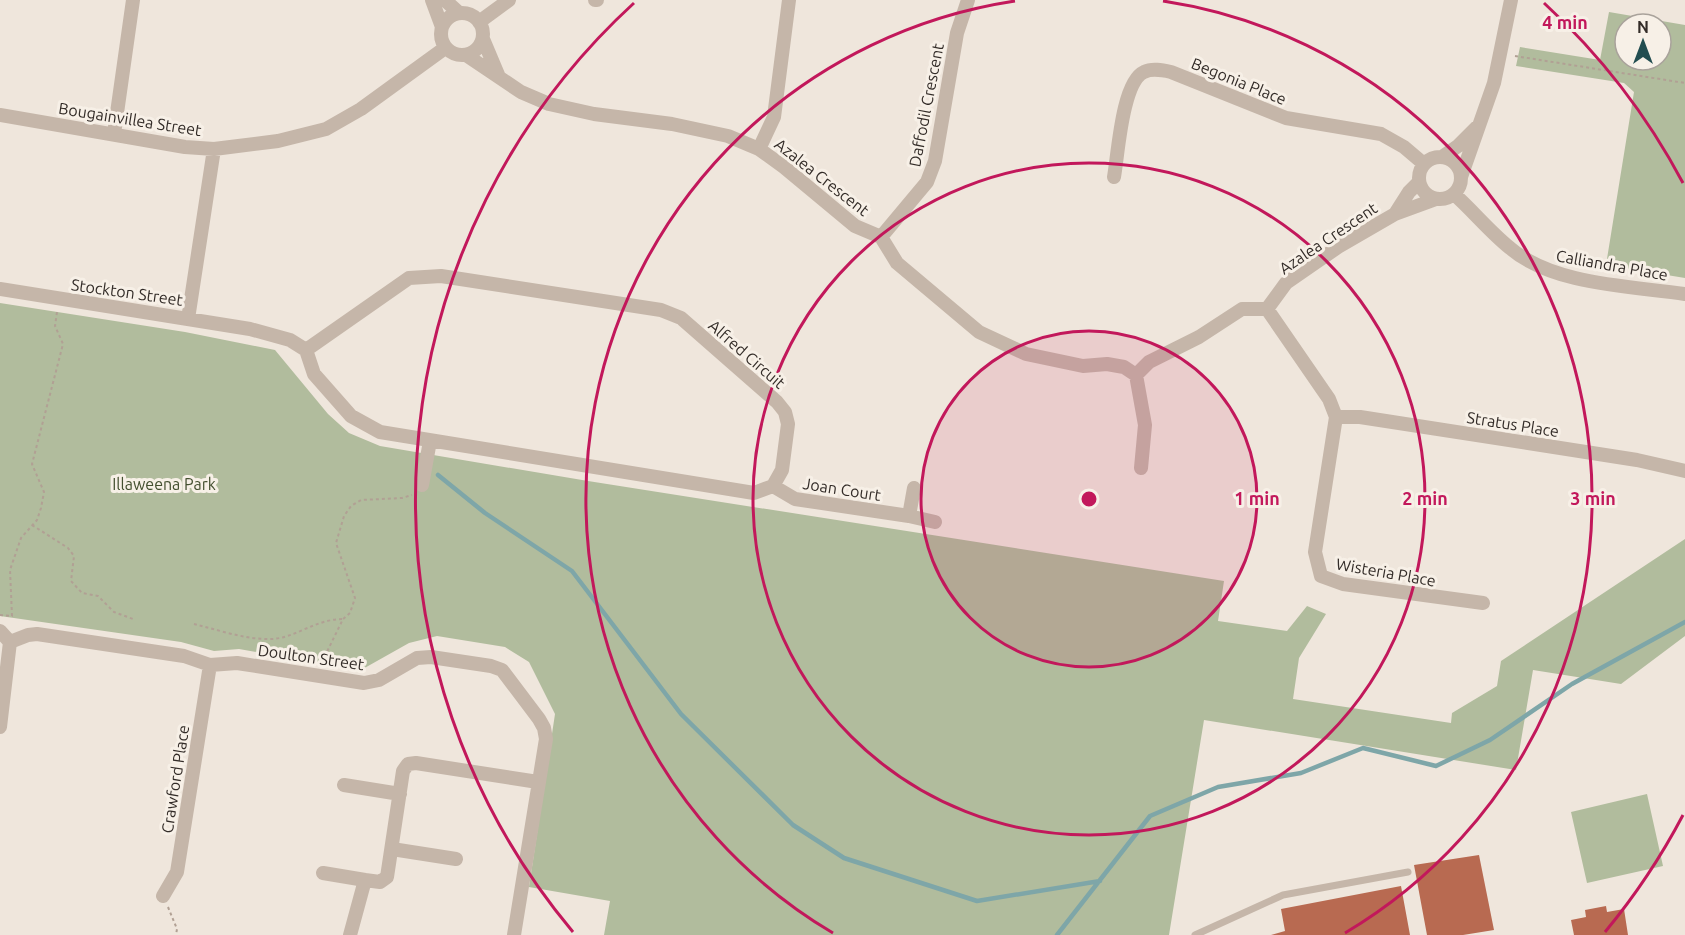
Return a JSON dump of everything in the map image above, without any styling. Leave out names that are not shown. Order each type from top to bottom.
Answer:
[{"type":"street","points":[[114,134],[133,0]]},
{"type":"street","points":[[432,0],[442,27],[441,38],[445,48],[455,55],[466,55],[477,50],[483,39]]},
{"type":"street","points":[[445,0],[459,13],[470,15],[479,22],[483,39],[499,77]]},
{"type":"street","points":[[479,22],[509,0]]},
{"type":"street","points":[[759,149],[774,117],[789,0]]},
{"type":"street","name":"Daffodil Crescent","points":[[880,237],[927,182],[935,161],[957,33],[968,0]]},
{"type":"street","points":[[1461,177],[1460,171],[1453,162],[1436,158],[1424,164],[1419,175],[1419,182],[1425,193],[1436,199],[1443,199],[1454,194],[1460,183],[1494,83],[1511,0]]},
{"type":"street","points":[[442,27],[449,18],[459,13]]},
{"type":"street","name":"Bougainvillea Street","points":[[0,115],[185,147],[214,149],[278,141],[326,129],[361,109],[445,48]]},
{"type":"street","name":"Azalea Crescent","points":[[466,55],[521,93],[549,104],[594,114],[672,124],[728,136],[759,149],[855,226],[880,237]]},
{"type":"street","name":"Begonia Place","points":[[1114,177],[1128,94],[1135,79],[1144,72],[1157,69],[1171,72],[1286,118],[1381,134],[1404,147],[1424,164]]},
{"type":"street","points":[[1442,158],[1458,146],[1478,125]]},
{"type":"street","name":"Stockton Street","points":[[0,289],[188,319],[214,149]]},
{"type":"street","name":"Azalea Crescent","points":[[1395,214],[1409,192],[1419,182]]},
{"type":"street","name":"Calliandra Place","points":[[1454,194],[1511,249],[1546,270],[1593,281],[1685,294]]},
{"type":"street","name":"Azalea Crescent","points":[[1267,309],[1286,283],[1338,247],[1395,214],[1436,199]]},
{"type":"street","points":[[880,237],[897,263],[979,332],[1026,354],[1083,366],[1107,364],[1124,367],[1137,375],[1145,425],[1141,468]]},
{"type":"street","name":"Alfred Circuit","points":[[306,350],[409,278],[441,276],[661,310],[681,318],[777,402],[784,412],[788,424],[782,471],[773,486]]},
{"type":"street","points":[[1137,375],[1149,362],[1199,337],[1242,309],[1267,309],[1329,399],[1336,417]]},
{"type":"street","points":[[188,319],[250,329],[290,340],[306,350],[315,374],[351,416],[380,432],[754,493],[773,486]]},
{"type":"street","name":"Stratus Place","points":[[1336,417],[1360,417],[1614,456],[1685,471]]},
{"type":"street","name":"Wisteria Place","points":[[1336,417],[1315,552],[1321,576],[1343,584],[1483,603]]},
{"type":"street","points":[[417,490],[430,441]]},
{"type":"street","name":"Joan Court","points":[[773,486],[795,499],[935,522]]},
{"type":"street","points":[[909,516],[914,488]]},
{"type":"street","points":[[0,631],[10,642],[0,727]]},
{"type":"street","name":"Doulton Street","points":[[10,642],[37,634],[184,656],[210,664],[237,663],[364,683],[379,680],[417,658],[431,657],[491,666],[502,670],[539,718],[546,739],[514,935]]},
{"type":"street","name":"Crawford Place","points":[[163,896],[177,872],[210,664]]},
{"type":"street","points":[[323,873],[380,882],[387,877],[404,771],[408,764],[416,763],[538,782]]},
{"type":"street","points":[[344,785],[400,794]]},
{"type":"street","points":[[392,849],[456,859]]},
{"type":"street","points":[[350,935],[365,880]]},
{"type":"lane","points":[[1195,935],[1283,895],[1408,872]]},
{"type":"path","points":[[1500,54],[1685,83]]},
{"type":"path","points":[[0,615],[12,616],[10,570],[21,538],[32,525],[41,508],[44,492],[32,464],[63,344],[55,326],[57,310]]},
{"type":"path","points":[[320,677],[322,658],[343,619],[350,613],[354,598],[336,543],[344,516],[351,506],[361,500],[402,498],[417,490]]},
{"type":"path","points":[[32,525],[68,548],[74,555],[71,581],[82,593],[98,596],[114,612],[133,619]]},
{"type":"path","points":[[194,624],[242,635],[273,639],[330,619],[343,619]]},
{"type":"path","points":[[163,896],[172,913],[177,929],[176,935]]},
{"type":"green space","points":[[1609,12],[1613,13],[1613,72],[1673,72],[1673,23],[1685,25],[1685,278],[1606,265],[1634,92],[1624,83],[1516,66],[1520,47],[1600,60]]},
{"type":"green space","name":"Illaweena Park","points":[[0,303],[185,332],[275,350],[328,414],[349,433],[380,446],[1224,581],[1218,621],[1287,631],[1307,606],[1326,614],[1299,658],[1293,699],[1451,723],[1452,713],[1497,686],[1501,661],[1685,539],[1685,636],[1621,684],[1533,670],[1516,770],[1204,720],[1169,935],[604,935],[610,901],[529,887],[555,714],[529,662],[505,647],[437,636],[409,643],[361,670],[239,649],[214,651],[181,642],[0,616]]},
{"type":"green space","points":[[1647,794],[1663,866],[1587,883],[1571,812]]},
{"type":"building","points":[[1479,855],[1494,930],[1463,935],[1427,935],[1414,865]]},
{"type":"building","points":[[1401,886],[1410,935],[1271,935],[1285,931],[1281,909]]},
{"type":"building","points":[[1606,906],[1607,912],[1624,909],[1628,935],[1574,935],[1571,920],[1586,917],[1585,910]]},
{"type":"waterway","points":[[438,475],[485,513],[572,571],[681,714],[793,825],[844,858],[977,901],[1100,881]]},
{"type":"waterway","points":[[1057,935],[1150,816],[1218,787],[1301,773],[1363,748],[1436,766],[1490,740],[1572,684],[1685,622]]}]
